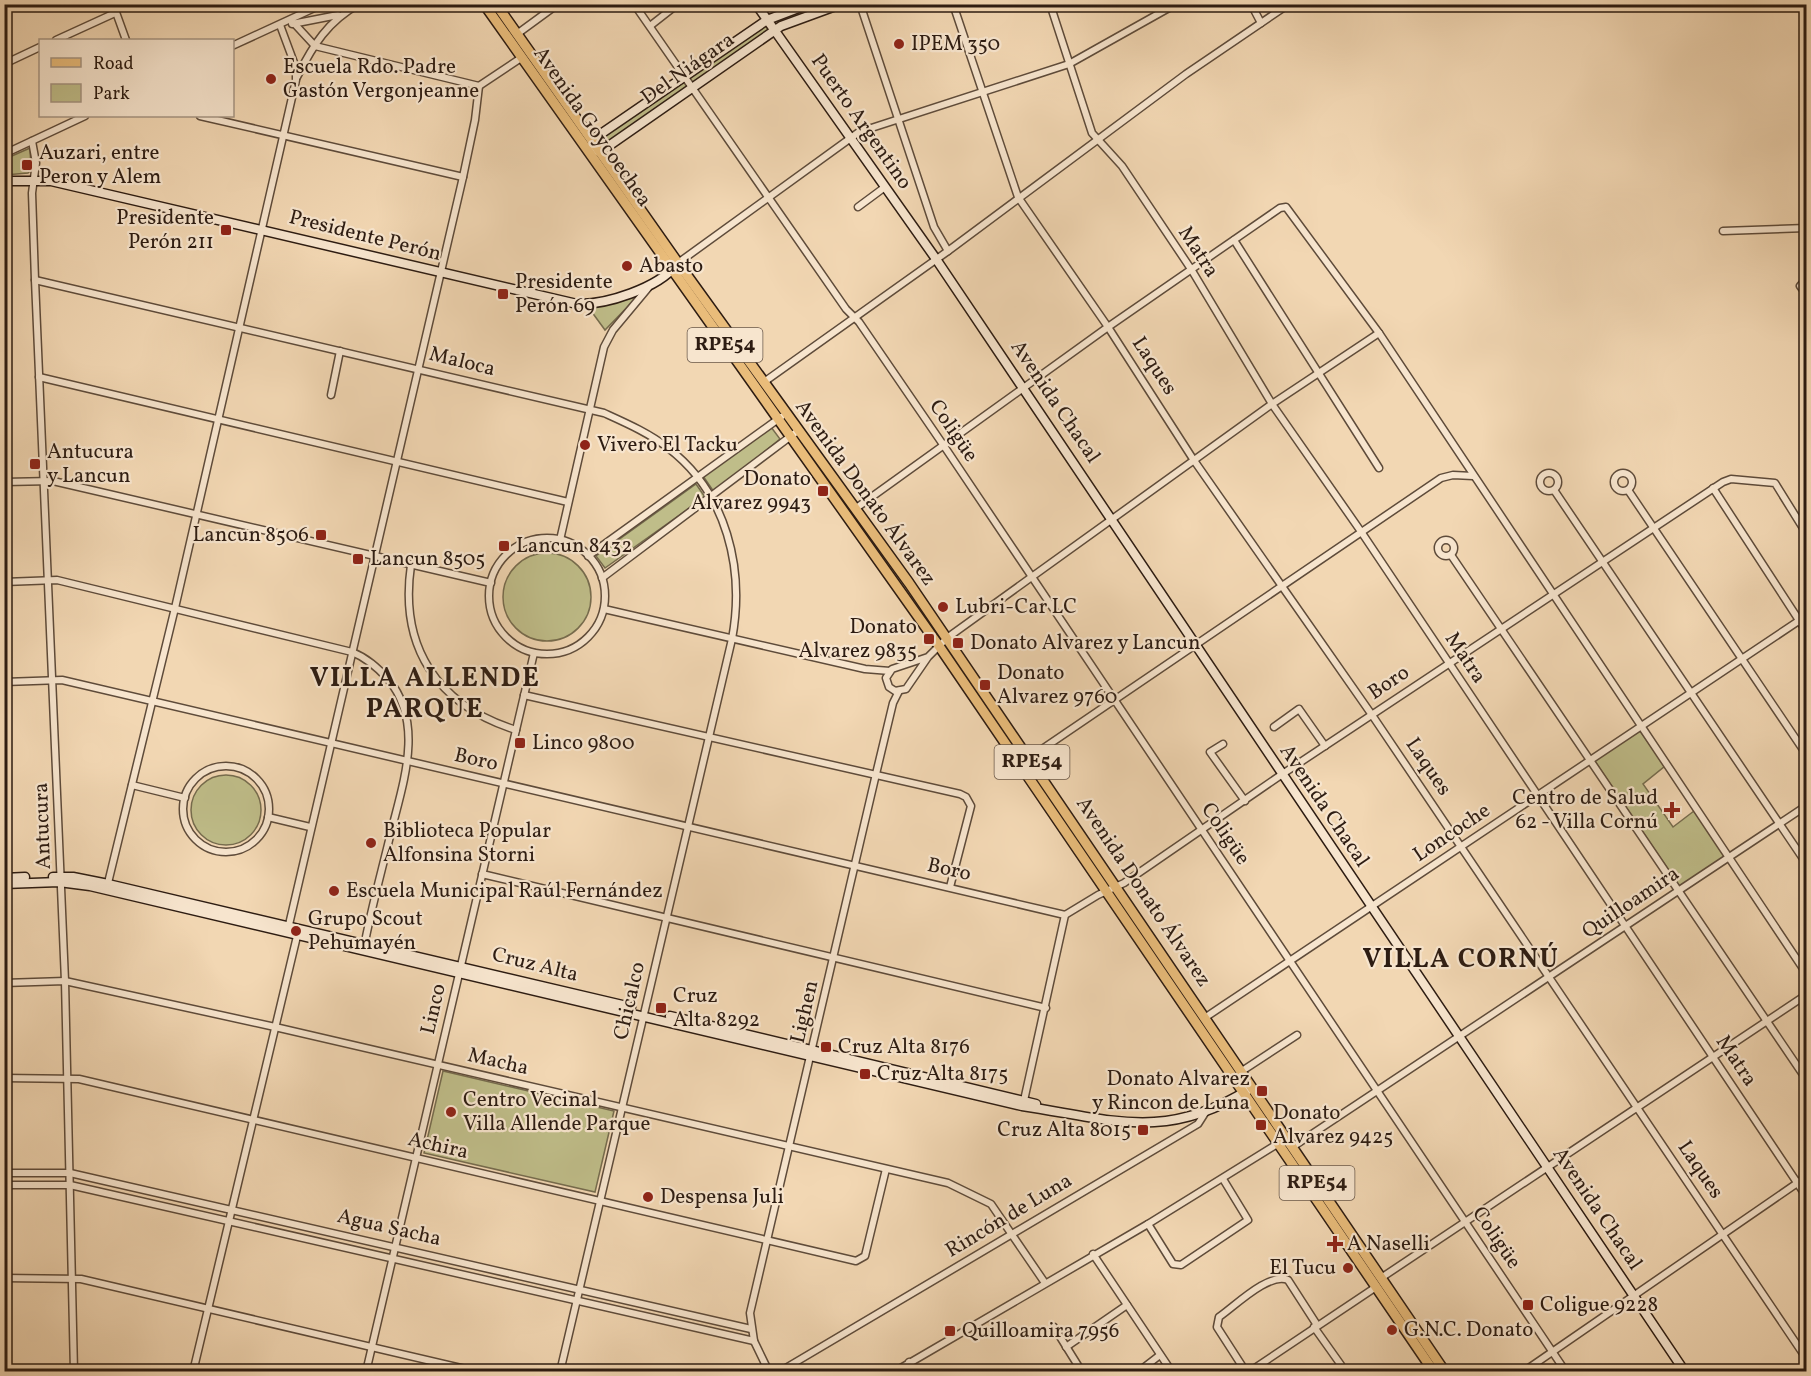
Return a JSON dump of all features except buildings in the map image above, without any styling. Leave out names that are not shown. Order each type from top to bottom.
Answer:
[{"type":"main road","name":"Avenida Goycoechea","points":[[484,4],[521,58],[593,149]]},
{"type":"main road","name":"Avenida Goycoechea","points":[[496,4],[675,267]]},
{"type":"main road","name":"Del Niágara","points":[[593,149],[685,77],[767,20],[809,4]]},
{"type":"main road","name":"Del Niágara","points":[[593,149],[693,89],[774,30],[841,4]]},
{"type":"main road","name":"Puerto Argentino","points":[[759,6],[849,138],[936,259]]},
{"type":"main road","name":"Presidente Perón","points":[[4,181],[51,181],[578,304],[648,288],[665,278],[675,267]]},
{"type":"main road","name":"Avenida Chacal","points":[[936,259],[1197,645],[1281,775],[1685,1371]]},
{"type":"main road","name":"Avenida Donato Álvarez","points":[[675,267],[764,382],[790,436],[939,646],[1434,1371]]},
{"type":"main road","name":"Avenida Donato Álvarez","points":[[675,267],[782,416],[799,430],[947,638],[1118,886],[1445,1371]]},
{"type":"main road","name":"Cruz Alta","points":[[4,878],[62,880],[107,887],[1054,1111],[1127,1124],[1205,1113]]},
{"type":"main road","name":"Cruz Alta","points":[[4,884],[62,880]]},
{"type":"main road","name":"Rincón de Luna","points":[[1205,1113],[1253,1087]]},
{"type":"street","points":[[113,4],[126,39]]},
{"type":"street","points":[[293,22],[323,4]]},
{"type":"street","points":[[234,45],[280,25],[339,15],[359,4]]},
{"type":"street","points":[[517,34],[558,4]]},
{"type":"street","points":[[634,4],[693,89]]},
{"type":"street","points":[[650,26],[678,4]]},
{"type":"street","points":[[860,4],[934,228],[948,251]]},
{"type":"street","name":"Laques","points":[[953,4],[1018,197],[1108,327],[1193,459],[1284,586],[1372,715],[1806,1358]]},
{"type":"street","points":[[1050,4],[1089,127],[1096,139]]},
{"type":"street","points":[[675,267],[766,197],[849,138],[899,118],[1069,63],[1176,4]]},
{"type":"street","points":[[1251,4],[1261,23]]},
{"type":"street","points":[[764,382],[948,251],[1096,139],[1289,4]]},
{"type":"street","points":[[58,39],[115,14]]},
{"type":"street","points":[[296,80],[315,46],[339,15]]},
{"type":"street","points":[[293,22],[315,46],[479,86],[521,58]]},
{"type":"street","points":[[107,887],[175,608],[296,80],[296,68],[280,25]]},
{"type":"street","points":[[4,64],[39,47]]},
{"type":"street","points":[[288,930],[310,827],[463,177],[475,120],[479,86]]},
{"type":"street","name":"Coligüe","points":[[693,89],[766,197],[854,317],[944,446],[1566,1371]]},
{"type":"street","points":[[4,154],[83,117]]},
{"type":"street","points":[[204,117],[463,177]]},
{"type":"street","name":"Matra","points":[[1096,139],[1122,166],[1191,269],[1272,404],[1362,534],[1806,1196]]},
{"type":"street","name":"Antucura","points":[[33,141],[36,163],[33,180],[34,280],[66,981],[74,1371]]},
{"type":"street","points":[[858,207],[885,187]]},
{"type":"street","points":[[855,509],[1108,327],[1280,208],[1286,207],[1379,333],[1806,973]]},
{"type":"street","points":[[1723,231],[1806,228]]},
{"type":"street","points":[[1234,240],[1380,468]]},
{"type":"street","points":[[1806,279],[1800,286],[1806,294]]},
{"type":"street","name":"Maloca","points":[[34,280],[417,368],[589,409],[616,418],[659,441],[678,456],[710,498],[730,540],[735,564],[737,610],[732,639]]},
{"type":"street","points":[[560,540],[605,342],[648,288]]},
{"type":"street","points":[[865,669],[899,691],[908,686],[928,657],[947,638],[1193,459],[1379,333]]},
{"type":"street","points":[[331,395],[340,351]]},
{"type":"street","points":[[39,377],[568,502]]},
{"type":"street","points":[[588,555],[782,416]]},
{"type":"street","points":[[602,578],[799,430]]},
{"type":"street","points":[[1029,758],[1362,534],[1441,478],[1453,475],[1473,476]]},
{"type":"street","name":"Boro","points":[[4,682],[53,680],[152,700],[330,744],[1065,915],[1118,886],[1202,831],[1281,775],[1713,488],[1731,479],[1775,483],[1806,533]]},
{"type":"street","points":[[4,482],[43,480],[491,583]]},
{"type":"street","points":[[1713,488],[1806,630]]},
{"type":"street","points":[[1554,490],[1806,863]]},
{"type":"street","points":[[1628,490],[1806,754]]},
{"type":"street","points":[[535,540],[560,540],[588,555],[602,578],[604,609],[594,629],[579,645],[551,654],[534,653],[509,639],[499,627],[489,598],[495,571],[512,551],[535,540]]},
{"type":"street","points":[[1451,555],[1806,1079]]},
{"type":"street","points":[[411,565],[408,588],[410,620],[428,668],[458,702],[496,723],[516,729]]},
{"type":"street","points":[[4,582],[49,580],[175,608],[352,652],[363,656],[380,670],[400,698],[408,732],[408,761],[364,947]]},
{"type":"street","points":[[604,609],[865,669],[890,671],[928,657]]},
{"type":"street","name":"Loncoche","points":[[1206,1017],[1806,616]]},
{"type":"street","name":"Chicalco","points":[[560,1371],[732,639]]},
{"type":"street","name":"Linco","points":[[366,1371],[534,653]]},
{"type":"street","points":[[899,668],[906,670],[910,680]]},
{"type":"street","points":[[888,685],[890,671]]},
{"type":"street","name":"Lighen","points":[[888,685],[893,703]]},
{"type":"street","name":"Lighen","points":[[751,1329],[750,1313],[854,865],[893,703],[899,691]]},
{"type":"street","points":[[524,695],[960,794],[966,797],[971,806],[950,887]]},
{"type":"street","points":[[1274,727],[1299,709],[1325,746]]},
{"type":"street","points":[[1223,744],[1210,752],[1245,801]]},
{"type":"street","points":[[220,767],[234,768],[246,772],[261,785],[267,797],[268,817],[259,837],[248,846],[234,851],[219,851],[205,846],[189,831],[184,817],[185,798],[192,784],[201,775],[220,767]]},
{"type":"street","points":[[132,785],[185,798]]},
{"type":"street","name":"Quilloamira","points":[[1294,1146],[1806,806]]},
{"type":"street","points":[[268,817],[310,827]]},
{"type":"street","points":[[482,874],[1046,1008]]},
{"type":"street","points":[[1023,1103],[1065,915]]},
{"type":"street","points":[[193,1371],[298,932]]},
{"type":"street","name":"Macha","points":[[4,983],[66,981],[275,1027],[948,1184],[980,1197],[996,1209],[1044,1283]]},
{"type":"street","points":[[1381,1278],[1806,995]]},
{"type":"street","points":[[1242,1071],[1297,1035]]},
{"type":"street","name":"Achira","points":[[4,1078],[68,1077],[856,1261],[862,1259],[886,1169]]},
{"type":"street","name":"Rincón de Luna","points":[[779,1371],[1014,1235],[1198,1124],[1205,1113]]},
{"type":"street","points":[[894,1371],[1148,1224],[1279,1143]]},
{"type":"street","name":"Agua Sacha","points":[[4,1173],[70,1173],[751,1329]]},
{"type":"street","points":[[1523,1371],[1806,1177]]},
{"type":"street","points":[[1148,1224],[1173,1264],[1181,1265],[1248,1220],[1222,1179]]},
{"type":"street","name":"Agua Sacha","points":[[4,1185],[70,1185],[754,1341]]},
{"type":"street","points":[[1093,1254],[1172,1371]]},
{"type":"street","points":[[1340,1371],[1341,1365],[1316,1326],[1288,1280],[1282,1277],[1275,1278],[1219,1317],[1217,1327],[1248,1371],[1258,1369],[1316,1326],[1376,1287]]},
{"type":"street","points":[[4,1278],[73,1278],[478,1371]]},
{"type":"street","points":[[1066,1347],[1126,1305]]},
{"type":"street","points":[[1054,1327],[1082,1371]]},
{"type":"street","points":[[751,1329],[754,1341],[769,1371]]},
{"type":"street","points":[[1137,1371],[1160,1355]]},
{"type":"street","points":[[909,1362],[915,1371]]},
{"type":"street","points":[[1800,1371],[1806,1367]]},
{"type":"green space","points":[[766,26],[768,30],[693,85],[688,77]]},
{"type":"green space","points":[[684,80],[690,88],[603,147],[598,140]]},
{"type":"green space","points":[[30,148],[31,170],[28,173],[5,175],[5,159]]},
{"type":"green space","points":[[640,294],[605,330],[586,304]]},
{"type":"green space","points":[[771,427],[780,439],[714,492],[703,476]]},
{"type":"green space","points":[[696,484],[705,497],[605,568],[596,556]]},
{"type":"green space","points":[[547,553],[564,557],[578,566],[587,580],[591,597],[587,614],[578,628],[564,637],[547,641],[530,637],[516,628],[507,614],[503,597],[507,580],[516,566],[530,557]]},
{"type":"green space","points":[[1640,731],[1665,766],[1643,784],[1673,827],[1694,811],[1726,856],[1680,887],[1594,760]]},
{"type":"green space","points":[[226,775],[239,778],[251,785],[258,797],[261,810],[258,823],[251,835],[239,842],[226,845],[213,842],[201,835],[194,823],[191,810],[194,797],[201,785],[213,778]]},
{"type":"green space","points":[[443,1071],[614,1111],[595,1192],[424,1153]]},
{"type":"place","name":"IPEM 350","points":[[899,44]]},
{"type":"place","name":"Escuela Rdo. Padre Gastón Vergonjeanne","points":[[271,79]]},
{"type":"place","name":"Auzari, entre Peron y Alem","points":[[27,165]]},
{"type":"place","name":"Presidente Perón 211","points":[[226,230]]},
{"type":"place","name":"Abasto","points":[[627,266]]},
{"type":"place","name":"Presidente Perón 69","points":[[503,294]]},
{"type":"place","name":"Vivero El Tacku","points":[[585,445]]},
{"type":"place","name":"Antucura y Lancun","points":[[35,464]]},
{"type":"place","name":"Donato Alvarez 9943","points":[[823,491]]},
{"type":"place","name":"Lancun 8506","points":[[321,535]]},
{"type":"place","name":"Lancun 8432","points":[[504,546]]},
{"type":"place","name":"Lancun 8505","points":[[358,559]]},
{"type":"place","name":"Lubri-Car LC","points":[[943,607]]},
{"type":"place","name":"Donato Alvarez 9835","points":[[929,639]]},
{"type":"place","name":"Donato Alvarez y Lancun","points":[[958,643]]},
{"type":"place","name":"Donato Alvarez 9760","points":[[985,685]]},
{"type":"place","name":"Linco 9800","points":[[520,743]]},
{"type":"place","name":"Centro de Salud 62 - Villa Cornú","points":[[1672,810]]},
{"type":"place","name":"Biblioteca Popular Alfonsina Storni","points":[[371,843]]},
{"type":"place","name":"Escuela Municipal Raúl Fernández","points":[[334,891]]},
{"type":"place","name":"Grupo Scout Pehumayén","points":[[296,931]]},
{"type":"place","name":"Cruz Alta 8292","points":[[661,1008]]},
{"type":"place","name":"Cruz Alta 8176","points":[[826,1047]]},
{"type":"place","name":"Cruz Alta 8175","points":[[865,1074]]},
{"type":"place","name":"Donato Alvarez y Rincon de Luna","points":[[1262,1091]]},
{"type":"place","name":"Centro Vecinal Villa Allende Parque","points":[[451,1112]]},
{"type":"place","name":"Donato Alvarez 9425","points":[[1261,1125]]},
{"type":"place","name":"Cruz Alta 8015","points":[[1143,1130]]},
{"type":"place","name":"Despensa Juli","points":[[648,1197]]},
{"type":"place","name":"A Naselli","points":[[1335,1244]]},
{"type":"place","name":"El Tucu","points":[[1348,1268]]},
{"type":"place","name":"Coligue 9228","points":[[1528,1305]]},
{"type":"place","name":"G.N.C. Donato","points":[[1392,1330]]},
{"type":"place","name":"Quilloamira 7956","points":[[950,1331]]},
{"type":"district","name":"VILLA ALLENDE PARQUE","points":[[425,694]]},
{"type":"district","name":"VILLA CORNÚ","points":[[1461,960]]}]
